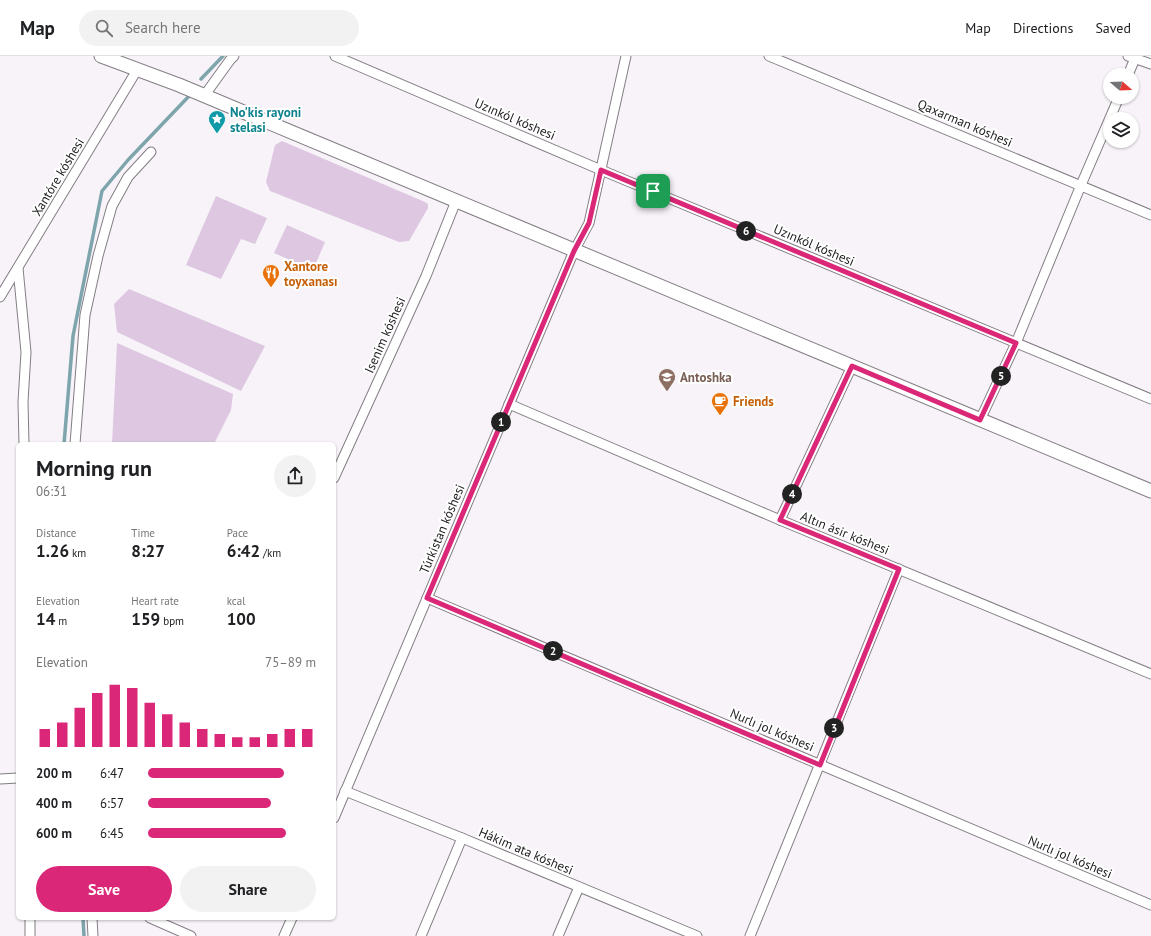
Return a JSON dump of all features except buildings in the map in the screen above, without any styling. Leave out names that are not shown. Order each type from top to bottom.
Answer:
[{"type":"main road","points":[[109,57],[137,70],[204,96],[1151,491]]},
{"type":"street","points":[[204,96],[234,56]]},
{"type":"street","name":"Uzınkól kóshesi","points":[[335,56],[601,170],[1151,399]]},
{"type":"street","name":"Túrkistan kóshesi","points":[[336,813],[574,251],[589,223],[626,56]]},
{"type":"street","name":"Qaxarman kóshesi","points":[[769,56],[1151,215]]},
{"type":"street","points":[[1130,68],[1133,57],[1151,64]]},
{"type":"street","name":"Xantóre kóshesi","points":[[0,296],[137,70]]},
{"type":"street","points":[[980,420],[1016,343],[1115,104]]},
{"type":"street","points":[[75,442],[85,315],[98,256],[112,206],[128,177],[151,152]]},
{"type":"street","name":"Isenim kóshesi","points":[[336,474],[426,276],[456,201]]},
{"type":"street","points":[[18,268],[26,352],[23,402],[24,442]]},
{"type":"street","points":[[780,520],[852,366]]},
{"type":"street","name":"Altın ásir kóshesi","points":[[509,404],[780,520],[1151,674]]},
{"type":"street","points":[[750,936],[899,569]]},
{"type":"street","name":"Nurlı jol kóshesi","points":[[427,598],[1151,905]]},
{"type":"street","points":[[0,779],[16,778]]},
{"type":"street","name":"Hákim ata kóshesi","points":[[345,791],[697,936]]},
{"type":"street","points":[[421,936],[462,838]]},
{"type":"street","points":[[558,936],[578,887]]},
{"type":"street","points":[[30,920],[30,936]]},
{"type":"street","points":[[92,920],[93,936]]},
{"type":"street","points":[[155,920],[192,936]]},
{"type":"street","points":[[284,936],[291,920]]},
{"type":"shaded area","points":[[282,141],[428,204],[428,208],[409,241],[399,242],[270,191],[266,182],[275,145]]},
{"type":"shaded area","points":[[216,196],[267,218],[255,244],[241,239],[221,279],[186,265]]},
{"type":"shaded area","points":[[287,225],[325,242],[313,270],[274,253]]},
{"type":"shaded area","points":[[129,289],[265,346],[241,391],[117,332],[114,304]]},
{"type":"shaded area","points":[[117,343],[233,394],[231,410],[215,442],[112,442]]},
{"type":"waterway","points":[[201,79],[223,56]]},
{"type":"waterway","points":[[64,442],[73,336],[102,191],[128,160],[191,94]]},
{"type":"waterway","points":[[83,920],[84,936]]},
{"type":"place","name":"No'kis rayoni stelasi","points":[[217,134]]},
{"type":"place","name":"Xantore toyxanası","points":[[271,288]]},
{"type":"place","name":"Antoshka","points":[[667,392]]},
{"type":"place","name":"Friends","points":[[720,416]]},
{"type":"route","points":[[601,170],[653,191],[1016,343],[980,420],[852,366],[780,520],[899,569],[820,765],[427,598],[574,251],[589,223],[601,170]]}]
